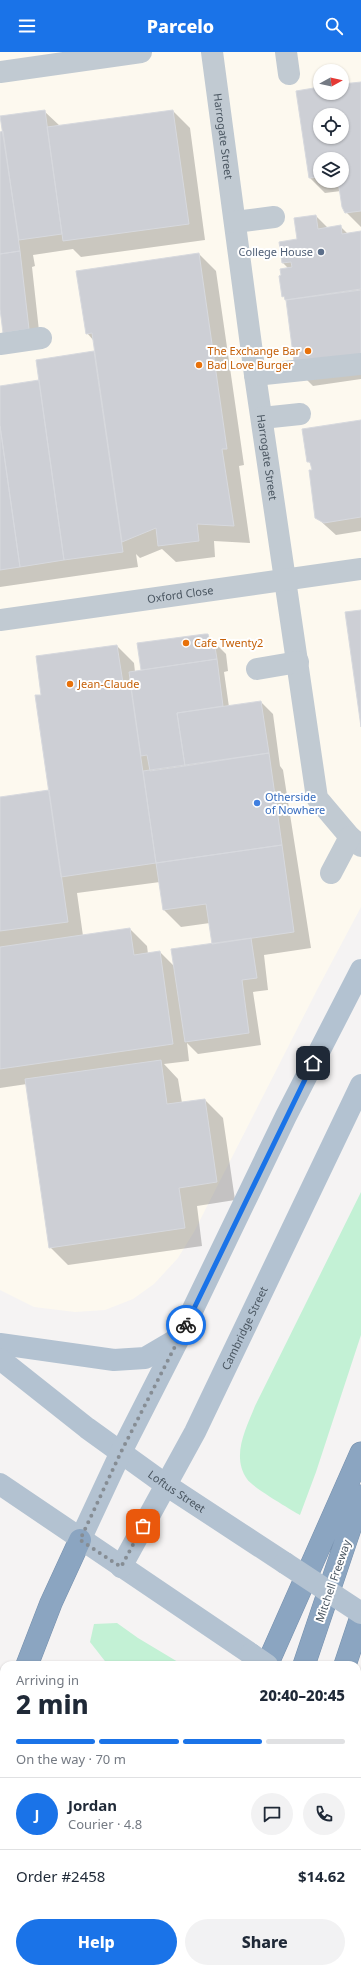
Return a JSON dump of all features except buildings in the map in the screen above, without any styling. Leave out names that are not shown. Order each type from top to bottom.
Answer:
[{"type":"highway","points":[[269,1661],[361,1454]]},
{"type":"highway","name":"Mitchell Freeway","points":[[305,1661],[361,1496]]},
{"type":"highway","points":[[28,1661],[51,1602],[80,1540]]},
{"type":"highway","points":[[346,1661],[361,1617]]},
{"type":"main road","points":[[80,1540],[121,1452],[179,1338],[282,1124],[361,970]]},
{"type":"main road","name":"Cambridge Street","points":[[121,1567],[195,1432],[361,1084]]},
{"type":"main road","points":[[0,1344],[114,1360],[145,1358],[179,1338]]},
{"type":"main road","name":"Loftus Street","points":[[0,1359],[86,1428],[166,1484],[361,1613]]},
{"type":"main road","points":[[0,1484],[224,1638],[261,1661]]},
{"type":"street","points":[[0,72],[141,52]]},
{"type":"street","name":"Harrogate Street","points":[[212,52],[255,375],[317,798],[355,841]]},
{"type":"street","points":[[286,52],[289,74]]},
{"type":"street","points":[[235,222],[274,217]]},
{"type":"street","points":[[0,344],[41,338]]},
{"type":"street","points":[[255,375],[361,364]]},
{"type":"street","points":[[262,418],[300,414]]},
{"type":"street","name":"Oxford Close","points":[[0,620],[361,569]]},
{"type":"street","points":[[257,669],[298,662]]},
{"type":"street","points":[[331,873],[355,841]]},
{"type":"shaded area","points":[[0,52],[361,52],[361,907],[318,988],[194,1232],[178,1258],[154,1284],[133,1299],[105,1310],[75,1312],[34,1307],[0,1290]]},
{"type":"green space","points":[[361,1192],[361,1335],[316,1472],[300,1515],[250,1483],[242,1470],[240,1452],[244,1433],[255,1406]]},
{"type":"green space","points":[[117,1623],[138,1638],[176,1661],[105,1661],[90,1642],[94,1624]]},
{"type":"way so far","points":[[143,1526],[121,1567],[80,1540],[121,1452],[186,1325]]},
{"type":"place","name":"College House","points":[[321,252]]},
{"type":"place","name":"The Exchange Bar","points":[[308,351]]},
{"type":"place","name":"Bad Love Burger","points":[[199,365]]},
{"type":"place","name":"Cafe Twenty2","points":[[186,643]]},
{"type":"place","name":"Jean-Claude","points":[[70,684]]},
{"type":"place","name":"Otherside of Nowhere","points":[[257,803]]},
{"type":"route","points":[[186,1325],[313,1063]]}]
